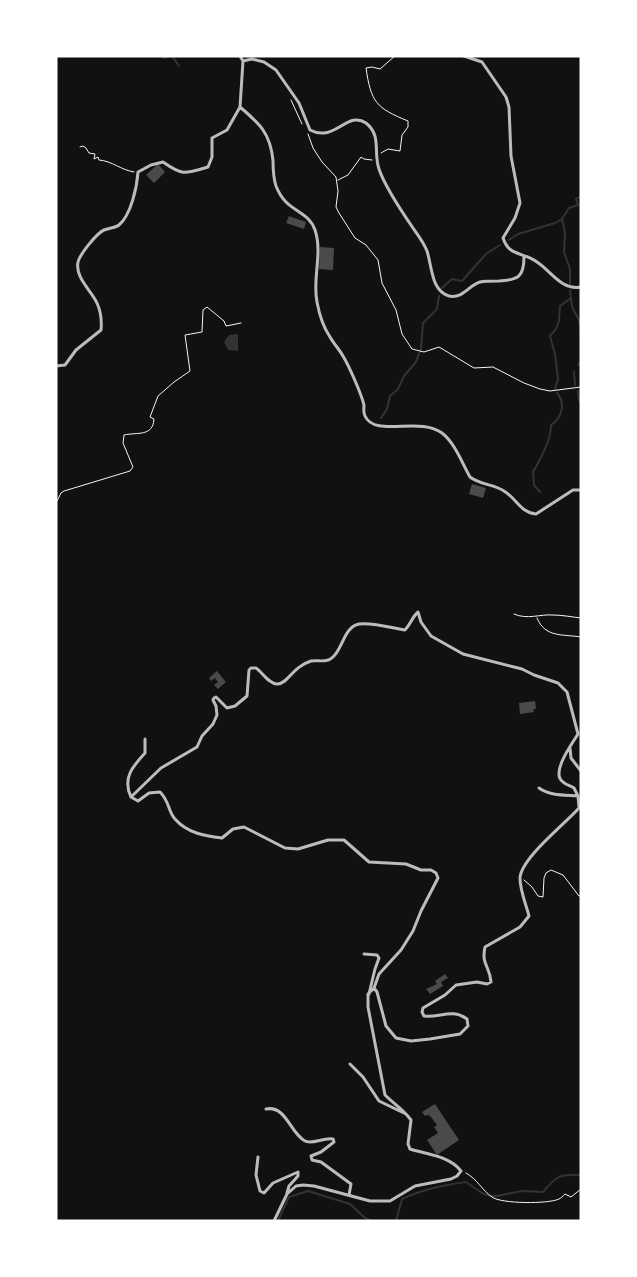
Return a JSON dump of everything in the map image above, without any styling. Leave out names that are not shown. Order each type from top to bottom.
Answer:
[{"type":"street","points":[[56,366],[65,365],[76,350],[101,330],[102,318],[97,303],[85,287],[78,268],[78,262],[82,253],[102,230],[118,226],[125,218],[137,186],[138,172],[151,165],[163,162],[185,174],[208,167],[212,157],[212,138],[227,130],[240,107],[243,61],[240,56]]},
{"type":"street","points":[[464,56],[482,62],[506,97],[509,107],[511,156],[520,203],[515,218],[505,232],[503,238],[505,245],[510,250],[537,261],[567,286],[581,287]]},
{"type":"street","points":[[243,61],[264,62],[276,70],[299,103],[310,130],[318,134],[328,134],[348,121],[358,120],[366,123],[375,135],[378,145],[377,158],[379,169],[399,208],[427,250],[439,290],[448,296],[457,296],[479,282],[509,280],[520,275],[524,269],[524,257]]},
{"type":"street","points":[[240,107],[262,126],[267,134],[271,146],[274,176],[277,187],[285,202],[304,214],[310,220],[315,230],[318,244],[318,265],[314,284],[317,303],[329,335],[344,356],[364,405],[366,418],[381,428],[403,425],[429,426],[442,432],[451,442],[470,477],[475,481],[504,490],[520,507],[531,514],[536,514],[573,490],[581,490]]},
{"type":"street","points":[[131,797],[161,768],[197,747],[202,736],[213,724],[217,715],[214,698],[216,697],[227,708],[235,706],[247,696],[249,670],[251,668],[256,668],[270,682],[277,684],[284,682],[294,670],[310,661],[327,661],[335,656],[350,628],[359,624],[406,630],[414,615],[418,612],[421,622],[431,636],[463,654],[522,669],[558,683],[567,692],[578,734],[561,764],[559,777],[562,782],[574,788],[578,796],[579,808],[567,822],[548,837],[526,864],[520,876],[529,916],[520,927],[484,947],[482,958],[491,973],[492,982],[487,984],[477,982],[456,985],[445,995],[423,1008],[424,1016],[431,1017],[447,1013],[460,1014],[467,1019],[468,1026],[460,1034],[411,1041],[396,1038],[386,1026],[380,1010],[377,992],[374,988]]},
{"type":"street","points":[[145,739],[146,752],[131,768],[128,785],[131,797],[138,801],[149,793],[160,792],[167,799],[174,819],[191,831],[202,836],[222,838],[233,829],[244,827],[285,848],[298,849],[328,840],[344,840],[369,862],[406,864],[436,873],[438,878],[413,931],[401,950],[379,974],[374,988],[368,994]]},
{"type":"street","points":[[570,747],[572,758],[581,771]]},
{"type":"street","points":[[539,788],[545,792],[558,795],[578,796]]},
{"type":"street","points":[[286,1194],[296,1186],[303,1185],[350,1194],[370,1201],[390,1202],[415,1186],[451,1179],[461,1171],[442,1158],[410,1149],[408,1144],[411,1120],[401,1107],[384,1095],[368,1007],[368,994],[379,958],[377,955],[364,954]]},
{"type":"street","points":[[350,1064],[363,1077],[379,1101],[407,1114]]},
{"type":"street","points":[[266,1109],[275,1109],[285,1117],[294,1131],[305,1141],[333,1139],[334,1142],[321,1152],[311,1156],[312,1160],[321,1162],[351,1184],[350,1194]]},
{"type":"street","points":[[258,1156],[256,1176],[260,1191],[264,1193],[273,1182],[298,1172],[298,1176],[289,1186],[274,1221]]},
{"type":"path","points":[[337,180],[348,174],[361,157],[374,160],[388,150],[400,151],[402,135],[408,121],[392,115],[374,101],[370,91],[366,68],[372,67],[380,70],[395,56]]},
{"type":"path","points":[[288,89],[293,106],[313,148],[337,180],[336,207],[355,238],[376,255],[382,283],[396,310],[402,334],[412,349],[424,352],[439,347],[474,368],[492,366],[524,383],[545,390],[581,387]]},
{"type":"path","points":[[80,147],[82,146],[89,153],[95,154],[94,159],[98,157],[99,160],[111,163],[115,167],[138,172]]},
{"type":"path","points":[[56,503],[64,491],[130,471],[133,467],[123,443],[124,435],[140,434],[152,428],[154,419],[150,417],[158,396],[190,371],[185,335],[202,332],[203,310],[207,307],[224,321],[226,326],[240,322]]},
{"type":"path","points":[[514,614],[537,617],[552,614],[581,618]]},
{"type":"path","points":[[537,617],[545,630],[564,636],[581,637]]},
{"type":"path","points":[[520,876],[532,887],[538,896],[543,897],[544,878],[546,873],[551,870],[563,875],[579,896],[581,896]]},
{"type":"path","points":[[461,1171],[475,1178],[492,1198],[513,1202],[558,1200],[566,1194],[571,1197],[581,1189]]},
{"type":"shaded area","points":[[238,334],[238,351],[228,350],[224,342],[229,335]]},
{"type":"building","points":[[158,164],[165,172],[154,183],[146,175]]},
{"type":"building","points":[[289,216],[306,222],[304,229],[286,223]]},
{"type":"building","points":[[320,247],[334,248],[333,270],[319,269]]},
{"type":"building","points":[[472,484],[486,488],[483,498],[469,494]]},
{"type":"building","points":[[217,671],[226,682],[218,689],[214,685],[218,682],[215,678],[211,681],[209,678]]},
{"type":"building","points":[[535,701],[536,709],[533,709],[534,712],[520,714],[519,703]]},
{"type":"building","points":[[445,974],[448,978],[441,982],[443,986],[430,994],[426,989],[437,984],[435,981]]},
{"type":"building","points":[[435,1104],[459,1140],[437,1155],[427,1140],[438,1133],[434,1127],[437,1125],[431,1117],[425,1116],[422,1112]]},
{"type":"waterway","points":[[162,56],[164,58],[170,56]]},
{"type":"waterway","points":[[172,56],[179,66]]},
{"type":"waterway","points":[[509,240],[518,234],[555,223],[562,219],[569,208],[578,205],[576,199],[581,196]]},
{"type":"waterway","points":[[562,219],[565,233],[564,252],[570,269],[570,285]]},
{"type":"waterway","points":[[442,288],[452,279],[462,281],[486,254],[500,245]]},
{"type":"waterway","points":[[570,290],[572,307],[579,320],[581,332]]},
{"type":"waterway","points":[[381,418],[387,409],[390,396],[398,389],[404,376],[416,362],[421,348],[423,323],[437,309],[439,296]]},
{"type":"waterway","points":[[555,389],[558,379],[555,354],[550,336],[556,329],[559,321],[560,306],[571,298]]},
{"type":"waterway","points":[[578,365],[581,361]]},
{"type":"waterway","points":[[574,372],[575,385]]},
{"type":"waterway","points":[[578,391],[581,403]]},
{"type":"waterway","points":[[540,492],[534,485],[533,471],[546,447],[551,425],[558,418],[562,410],[560,397],[557,393]]},
{"type":"waterway","points":[[396,1221],[402,1199],[433,1188],[466,1182],[490,1196],[522,1191],[543,1192],[551,1182],[559,1177],[581,1175]]},
{"type":"waterway","points":[[278,1221],[289,1197],[308,1191],[350,1204],[371,1221]]}]
